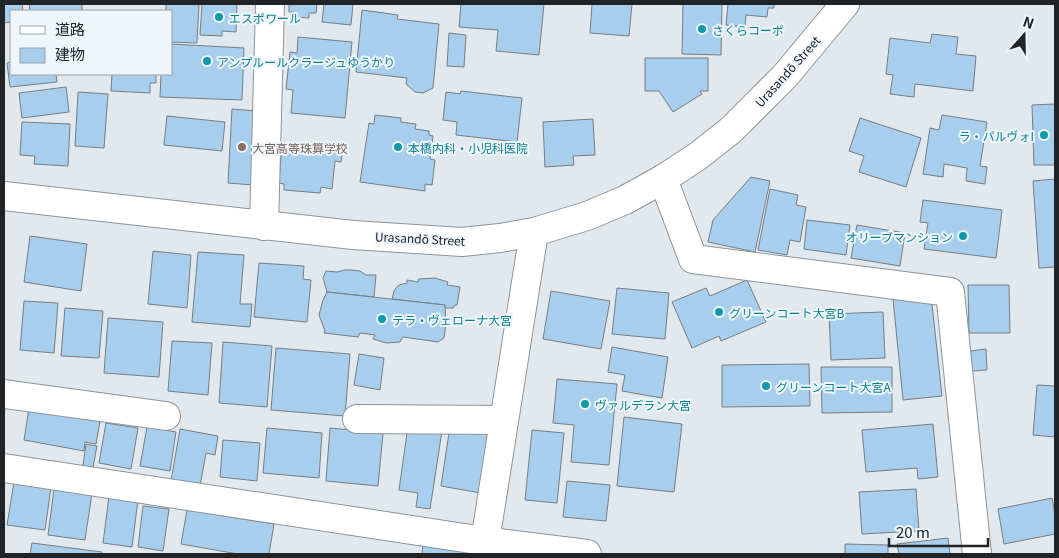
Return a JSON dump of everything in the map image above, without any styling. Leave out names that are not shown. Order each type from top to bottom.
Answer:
[{"type":"street","points":[[264,226],[270,4]]},
{"type":"street","name":"Urasandō Street","points":[[4,196],[353,235],[462,242],[534,232],[594,213],[625,200],[663,180],[698,156],[731,130],[785,76],[845,4]]},
{"type":"street","points":[[663,180],[693,259],[950,292],[977,554]]},
{"type":"street","points":[[483,548],[534,232]]},
{"type":"street","points":[[4,394],[166,416]]},
{"type":"street","points":[[357,419],[504,420]]},
{"type":"street","points":[[4,468],[483,548],[587,554]]},
{"type":"building","points":[[4,4],[22,4],[23,10],[10,10],[10,22],[4,23]]},
{"type":"building","points":[[29,4],[82,4],[82,10],[30,10]]},
{"type":"building","points":[[166,4],[199,4],[197,43],[172,42],[172,10],[166,10]]},
{"type":"building","name":"エスポワール","points":[[202,4],[237,4],[236,32],[222,31],[222,36],[200,35]]},
{"type":"building","points":[[289,4],[317,4],[316,13],[309,13],[309,18],[294,17],[294,12],[289,12]]},
{"type":"building","points":[[324,4],[353,4],[351,25],[322,22]]},
{"type":"building","points":[[461,4],[544,4],[539,55],[496,51],[498,30],[459,27]]},
{"type":"building","points":[[592,4],[632,4],[629,36],[590,33]]},
{"type":"building","name":"さくらコーポ","points":[[683,4],[722,4],[721,55],[682,54]]},
{"type":"building","points":[[728,4],[774,4],[774,8],[768,8],[767,17],[746,15],[745,27],[726,25]]},
{"type":"building","points":[[362,10],[398,15],[397,19],[439,24],[433,88],[423,93],[415,92],[406,84],[407,78],[356,72]]},
{"type":"building","points":[[449,33],[466,35],[464,67],[447,66]]},
{"type":"building","points":[[932,34],[958,37],[956,54],[976,56],[973,91],[915,84],[914,97],[890,94],[893,75],[886,74],[890,38],[930,43]]},
{"type":"building","points":[[298,37],[352,42],[345,118],[291,113],[293,90],[286,89],[290,52],[297,53]]},
{"type":"building","name":"アンプルールクラージュゆうかり","points":[[172,44],[244,48],[242,100],[160,97],[161,75],[172,75]]},
{"type":"building","points":[[645,58],[708,58],[708,91],[700,91],[702,94],[673,112],[659,91],[645,91]]},
{"type":"building","points":[[10,62],[10,75],[56,75],[57,82],[10,87],[7,63]]},
{"type":"building","points":[[112,75],[156,75],[156,83],[150,83],[150,93],[111,91]]},
{"type":"building","points":[[66,87],[69,112],[22,118],[19,93]]},
{"type":"building","points":[[461,91],[522,98],[517,142],[456,135],[457,122],[443,120],[446,92],[460,94]]},
{"type":"building","points":[[78,92],[108,94],[104,148],[75,146]]},
{"type":"building","name":"ラ・パルヴォI","points":[[1055,104],[1055,165],[1034,165],[1032,105]]},
{"type":"building","name":"大宮高等珠算学校","points":[[232,109],[257,111],[253,185],[228,183]]},
{"type":"building","name":"本橋内科・小児科医院","points":[[375,115],[401,118],[401,122],[416,124],[415,129],[429,131],[429,135],[433,136],[430,159],[435,160],[432,185],[425,184],[425,191],[360,182],[369,123],[374,124]]},
{"type":"building","points":[[942,115],[987,122],[980,166],[987,167],[985,184],[966,181],[967,168],[944,164],[943,177],[923,174],[930,128],[939,130]]},
{"type":"building","points":[[167,116],[225,122],[222,151],[164,145]]},
{"type":"building","points":[[860,118],[921,138],[906,187],[859,172],[864,156],[849,151]]},
{"type":"building","points":[[593,119],[595,155],[573,156],[574,165],[545,167],[543,122]]},
{"type":"building","points":[[22,122],[70,124],[68,166],[34,164],[35,156],[20,155]]},
{"type":"building","points":[[282,144],[343,149],[341,162],[335,161],[332,189],[321,187],[320,193],[284,190],[284,184],[279,183]]},
{"type":"building","points":[[751,177],[770,181],[755,252],[708,242],[713,220]]},
{"type":"building","points":[[1055,179],[1055,267],[1039,268],[1033,181]]},
{"type":"building","points":[[770,189],[798,195],[796,205],[806,207],[800,242],[790,240],[787,255],[758,250]]},
{"type":"building","name":"オリーブマンション","points":[[923,200],[1002,210],[996,258],[924,249],[928,223],[920,222]]},
{"type":"building","points":[[807,220],[850,225],[846,255],[804,249]]},
{"type":"building","points":[[857,225],[905,233],[900,266],[851,258]]},
{"type":"building","points":[[30,236],[87,244],[81,291],[24,282]]},
{"type":"building","points":[[153,251],[191,255],[187,308],[148,304]]},
{"type":"building","points":[[198,252],[244,255],[240,304],[252,304],[250,327],[192,322]]},
{"type":"building","points":[[259,263],[304,266],[303,279],[311,280],[307,322],[254,317]]},
{"type":"building","points":[[344,270],[360,271],[366,275],[376,275],[374,297],[327,292],[323,278],[326,271],[337,272]]},
{"type":"building","points":[[435,278],[448,282],[447,285],[460,287],[457,305],[453,308],[444,308],[445,305],[392,299],[396,288],[407,283],[407,280],[418,282],[419,279]]},
{"type":"building","name":"グリーンコート大宮B","points":[[747,280],[766,322],[721,341],[719,336],[692,348],[672,302],[706,288],[710,296]]},
{"type":"building","points":[[968,285],[1009,285],[1010,333],[969,333]]},
{"type":"building","points":[[617,288],[669,293],[665,339],[612,334]]},
{"type":"building","points":[[551,291],[610,301],[601,349],[543,339]]},
{"type":"building","name":"テラ・ヴェローナ大宮","points":[[327,292],[445,305],[446,324],[444,338],[438,342],[403,337],[400,342],[386,343],[373,339],[375,335],[360,333],[358,337],[324,333],[319,315]]},
{"type":"building","points":[[931,295],[942,396],[903,400],[893,299]]},
{"type":"building","points":[[24,301],[58,303],[54,353],[20,350]]},
{"type":"building","points":[[65,308],[103,311],[99,358],[61,356]]},
{"type":"building","points":[[883,312],[885,358],[831,360],[829,314]]},
{"type":"building","points":[[108,318],[163,322],[159,377],[104,373]]},
{"type":"building","points":[[172,341],[212,343],[208,395],[168,391]]},
{"type":"building","points":[[223,342],[272,346],[267,407],[219,403]]},
{"type":"building","points":[[612,347],[668,357],[662,398],[622,391],[625,375],[608,372]]},
{"type":"building","points":[[276,348],[350,354],[345,416],[271,410]]},
{"type":"building","points":[[986,349],[987,370],[972,371],[970,351]]},
{"type":"building","points":[[359,354],[384,358],[380,390],[354,385]]},
{"type":"building","name":"グリーンコート大宮A","points":[[809,364],[810,406],[722,407],[722,365]]},
{"type":"building","points":[[821,367],[892,367],[892,412],[822,413]]},
{"type":"building","name":"ヴァルデラン大宮","points":[[557,379],[617,384],[609,465],[571,462],[574,425],[553,423]]},
{"type":"building","points":[[1037,385],[1055,386],[1055,437],[1033,435]]},
{"type":"building","points":[[29,408],[100,421],[96,444],[85,442],[84,451],[24,440]]},
{"type":"building","points":[[624,417],[682,424],[674,492],[617,486]]},
{"type":"building","points":[[106,423],[138,428],[131,469],[99,463]]},
{"type":"building","points":[[933,424],[938,477],[918,479],[917,468],[866,472],[862,430]]},
{"type":"building","points":[[408,426],[442,431],[430,509],[416,507],[418,493],[399,490]]},
{"type":"building","points":[[450,426],[490,432],[481,493],[441,486]]},
{"type":"building","points":[[147,427],[176,432],[170,471],[140,466]]},
{"type":"building","points":[[267,428],[322,433],[319,478],[263,473]]},
{"type":"building","points":[[330,428],[383,433],[378,486],[326,481]]},
{"type":"building","points":[[180,429],[218,436],[215,455],[206,453],[200,486],[171,481]]},
{"type":"building","points":[[532,430],[564,433],[557,503],[525,500]]},
{"type":"building","points":[[223,440],[260,443],[257,481],[220,477]]},
{"type":"building","points":[[86,444],[97,446],[93,467],[83,466]]},
{"type":"building","points":[[567,481],[610,485],[606,521],[563,517]]},
{"type":"building","points":[[14,482],[51,487],[45,530],[7,525]]},
{"type":"building","points":[[54,489],[92,493],[85,540],[48,535]]},
{"type":"building","points":[[916,489],[919,531],[862,534],[859,492]]},
{"type":"building","points":[[109,496],[138,500],[132,547],[103,543]]},
{"type":"building","points":[[1052,498],[1055,514],[1055,534],[1004,544],[998,509]]},
{"type":"building","points":[[143,506],[169,509],[163,551],[138,547]]},
{"type":"building","points":[[187,510],[274,524],[269,554],[238,554],[181,544]]},
{"type":"building","points":[[948,538],[950,554],[899,554],[897,544]]},
{"type":"building","points":[[423,542],[472,548],[471,554],[422,554]]},
{"type":"building","points":[[32,543],[102,552],[102,554],[30,554]]},
{"type":"building","points":[[845,544],[888,545],[888,554],[845,554]]},
{"type":"place","name":"エスポワール","points":[[219,17]]},
{"type":"place","name":"さくらコーポ","points":[[702,29]]},
{"type":"place","name":"アンプルールクラージュゆうかり","points":[[207,61]]},
{"type":"place","name":"ラ・パルヴォI","points":[[1044,135]]},
{"type":"place","name":"大宮高等珠算学校","points":[[242,147]]},
{"type":"place","name":"本橋内科・小児科医院","points":[[398,147]]},
{"type":"place","name":"オリーブマンション","points":[[963,236]]},
{"type":"place","name":"グリーンコート大宮B","points":[[719,312]]},
{"type":"place","name":"テラ・ヴェローナ大宮","points":[[382,319]]},
{"type":"place","name":"グリーンコート大宮A","points":[[766,386]]},
{"type":"place","name":"ヴァルデラン大宮","points":[[585,404]]}]
